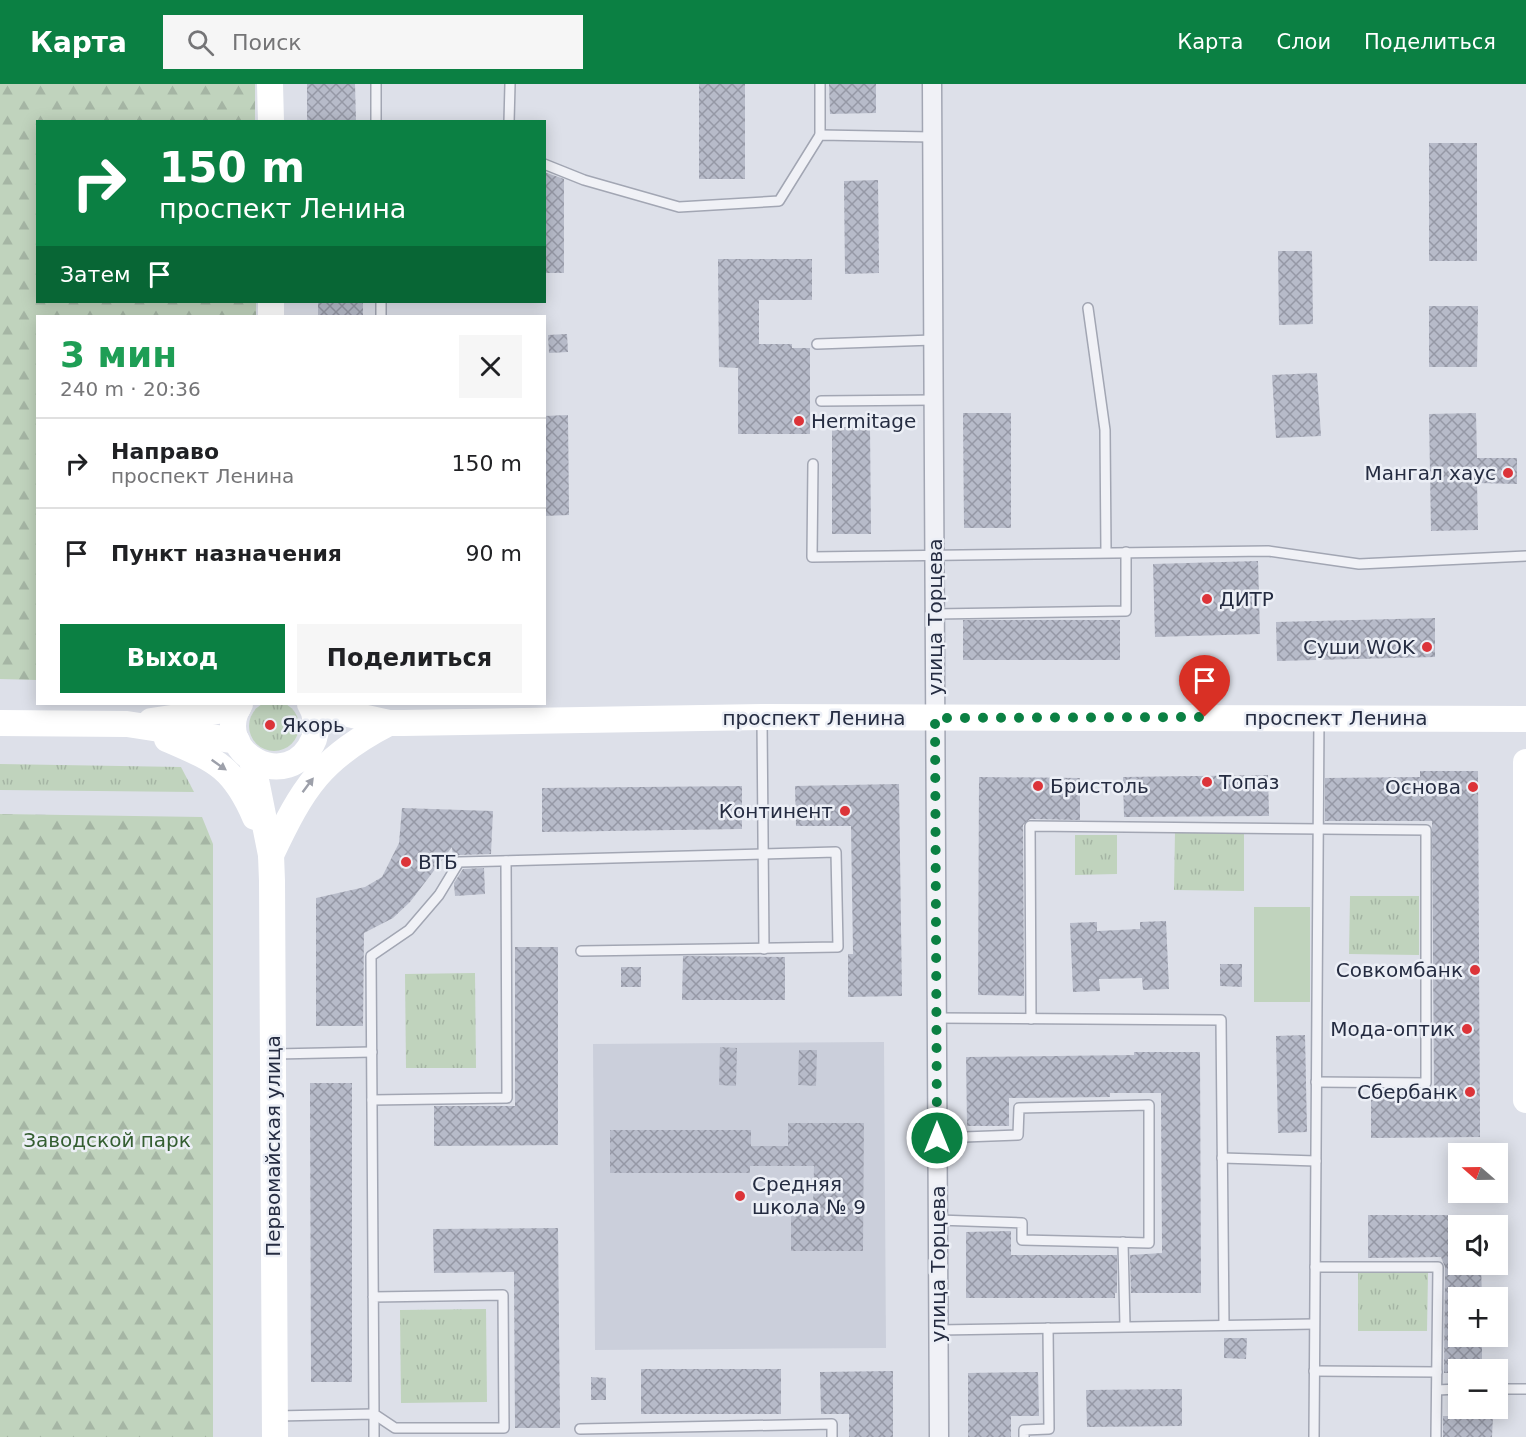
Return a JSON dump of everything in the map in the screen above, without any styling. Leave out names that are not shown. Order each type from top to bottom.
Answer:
[{"type":"main road","points":[[270,84],[271,120]]},
{"type":"main road","points":[[127,724],[181,705]]},
{"type":"main road","points":[[310,748],[316,729],[311,705],[389,723]]},
{"type":"main road","points":[[358,705],[389,723]]},
{"type":"main road","points":[[0,723],[127,724],[239,706],[234,725],[245,751],[271,855]]},
{"type":"main road","name":"проспект Ленина","points":[[389,723],[762,717],[1526,719]]},
{"type":"main road","points":[[127,724],[245,751],[266,766],[289,764],[310,748],[389,723]]},
{"type":"main road","points":[[271,855],[300,795],[318,772],[354,743],[389,723]]},
{"type":"main road","points":[[127,724],[213,760],[230,772],[242,788],[271,855]]},
{"type":"main road","points":[[1526,762],[1526,1100]]},
{"type":"main road","points":[[271,855],[289,764]]},
{"type":"main road","name":"Первомайская улица","points":[[271,855],[275,1427]]},
{"type":"street","name":"улица Торцева","points":[[932,84],[939,1437]]},
{"type":"lane","points":[[376,84],[376,120]]},
{"type":"lane","points":[[510,84],[510,120]]},
{"type":"lane","points":[[546,165],[584,180],[679,207],[779,201],[820,135],[820,84]]},
{"type":"lane","points":[[820,135],[932,137]]},
{"type":"lane","points":[[1088,308],[1105,430],[1106,552]]},
{"type":"lane","points":[[817,344],[933,340]]},
{"type":"lane","points":[[821,401],[933,400]]},
{"type":"lane","points":[[813,464],[812,557],[1268,551],[1359,564],[1526,556]]},
{"type":"lane","points":[[934,614],[1126,610],[1126,552]]},
{"type":"lane","points":[[762,717],[764,949]]},
{"type":"lane","points":[[1314,1437],[1320,831],[1318,717]]},
{"type":"lane","points":[[1031,1019],[1030,826],[1320,831],[1426,830],[1426,1083],[1316,1083]]},
{"type":"lane","points":[[374,1437],[371,956],[409,930],[439,895],[459,862],[836,852],[838,947],[581,951]]},
{"type":"lane","points":[[372,1100],[507,1098],[506,861]]},
{"type":"lane","points":[[937,1017],[1221,1020],[1224,1325]]},
{"type":"lane","points":[[272,1054],[372,1052]]},
{"type":"lane","points":[[937,1138],[1017,1135],[1019,1108],[1149,1105],[1149,1243],[1022,1240],[1022,1223],[938,1220]]},
{"type":"lane","points":[[1222,1158],[1316,1161]]},
{"type":"lane","points":[[1123,1242],[1125,1326]]},
{"type":"lane","points":[[1315,1267],[1438,1267],[1436,1437]]},
{"type":"lane","points":[[275,1427],[374,1414],[395,1428],[504,1428],[503,1295],[374,1297]]},
{"type":"lane","points":[[938,1330],[1314,1324]]},
{"type":"lane","points":[[1024,1437],[1024,1430],[1049,1429],[1048,1328]]},
{"type":"lane","points":[[1314,1371],[1437,1372]]},
{"type":"lane","points":[[1437,1390],[1448,1389]]},
{"type":"lane","points":[[1508,1389],[1526,1389]]},
{"type":"lane","points":[[580,1429],[832,1424],[832,1437]]},
{"type":"shaded area","name":"Средняя школа № 9","points":[[884,1042],[886,1348],[595,1350],[593,1044]]},
{"type":"green space","points":[[0,84],[255,84],[255,120],[36,120],[36,303],[256,303],[256,315],[36,315],[36,680],[0,679]]},
{"type":"green space","points":[[260,705],[288,705],[295,712],[298,721],[295,740],[284,749],[274,751],[264,749],[256,744],[251,736],[249,726],[251,716]]},
{"type":"green space","points":[[0,764],[181,767],[194,792],[0,790]]},
{"type":"green space","name":"Заводской парк","points":[[0,814],[202,817],[213,844],[213,1437],[0,1437]]},
{"type":"green space","points":[[1175,831],[1244,832],[1244,891],[1174,890]]},
{"type":"green space","points":[[1075,835],[1117,835],[1117,874],[1075,875]]},
{"type":"green space","points":[[1350,896],[1419,896],[1419,955],[1349,954]]},
{"type":"green space","points":[[1254,907],[1310,907],[1310,1002],[1254,1002]]},
{"type":"green space","points":[[475,973],[476,1068],[406,1068],[405,974]]},
{"type":"green space","points":[[1358,1272],[1428,1273],[1427,1331],[1358,1331]]},
{"type":"green space","points":[[486,1309],[487,1402],[401,1403],[400,1310]]},
{"type":"building","points":[[307,84],[355,84],[356,120],[307,120]]},
{"type":"building","points":[[699,84],[745,84],[745,179],[699,179]]},
{"type":"building","points":[[829,84],[876,84],[876,113],[830,114]]},
{"type":"building","points":[[1429,143],[1477,143],[1477,261],[1429,261]]},
{"type":"building","points":[[546,173],[564,179],[564,273],[546,273]]},
{"type":"building","points":[[878,180],[879,273],[845,274],[844,181]]},
{"type":"building","points":[[1278,251],[1312,251],[1313,324],[1279,325]]},
{"type":"building","points":[[718,259],[812,259],[812,300],[759,300],[759,344],[792,344],[792,348],[810,348],[810,434],[738,434],[738,368],[719,367]]},
{"type":"building","points":[[318,303],[363,303],[363,315],[318,315]]},
{"type":"building","points":[[1429,306],[1478,306],[1477,367],[1429,367]]},
{"type":"building","points":[[567,334],[568,352],[549,353],[548,335]]},
{"type":"building","points":[[1317,373],[1321,436],[1276,438],[1272,375]]},
{"type":"building","points":[[963,413],[1011,413],[1011,528],[964,528]]},
{"type":"building","points":[[1476,413],[1477,458],[1517,458],[1517,484],[1477,483],[1478,530],[1431,531],[1429,414]]},
{"type":"building","points":[[568,415],[569,515],[546,516],[546,416]]},
{"type":"building","points":[[832,427],[870,427],[871,534],[832,534]]},
{"type":"building","name":"ДИТР","points":[[1258,561],[1260,634],[1155,637],[1153,564]]},
{"type":"building","points":[[1435,618],[1435,657],[1277,661],[1276,622]]},
{"type":"building","points":[[963,620],[1120,620],[1120,660],[963,660]]},
{"type":"building","points":[[1420,771],[1478,771],[1480,1137],[1371,1138],[1371,1094],[1434,1094],[1432,821],[1325,821],[1325,778],[1420,777]]},
{"type":"building","points":[[1268,775],[1269,816],[1124,817],[1123,777]]},
{"type":"building","points":[[979,777],[1080,778],[1080,820],[1030,819],[1023,825],[1024,996],[978,995]]},
{"type":"building","points":[[899,784],[902,996],[848,997],[848,954],[853,954],[851,826],[796,826],[795,786]]},
{"type":"building","points":[[742,786],[742,829],[542,832],[542,788]]},
{"type":"building","points":[[402,808],[493,811],[491,854],[459,855],[453,859],[452,847],[410,902],[393,918],[364,933],[363,1026],[316,1026],[316,898],[365,887],[382,877],[399,843]]},
{"type":"building","points":[[484,868],[485,894],[455,896],[454,883],[463,869]]},
{"type":"building","points":[[1166,921],[1169,989],[1143,990],[1142,978],[1099,979],[1100,991],[1073,992],[1070,923],[1097,922],[1097,931],[1140,929],[1140,922]]},
{"type":"building","points":[[515,947],[558,947],[558,1145],[434,1146],[434,1106],[515,1106]]},
{"type":"building","points":[[683,956],[785,957],[785,1000],[682,1000]]},
{"type":"building","points":[[1220,964],[1242,964],[1242,987],[1220,986]]},
{"type":"building","points":[[621,967],[641,967],[641,987],[621,987]]},
{"type":"building","points":[[1305,1035],[1307,1132],[1278,1133],[1276,1036]]},
{"type":"building","points":[[720,1047],[737,1048],[736,1086],[719,1085]]},
{"type":"building","points":[[799,1050],[817,1050],[816,1086],[798,1085]]},
{"type":"building","points":[[1134,1052],[1200,1052],[1201,1293],[1131,1293],[1130,1255],[1162,1253],[1161,1093],[1110,1093],[1110,1097],[1009,1098],[1009,1126],[967,1126],[966,1057],[1134,1055]]},
{"type":"building","points":[[310,1083],[352,1083],[352,1382],[311,1382]]},
{"type":"building","points":[[788,1123],[864,1123],[863,1251],[791,1251],[791,1208],[813,1208],[814,1166],[750,1166],[750,1173],[610,1173],[610,1130],[751,1130],[751,1146],[788,1146]]},
{"type":"building","points":[[1368,1215],[1448,1215],[1448,1275],[1481,1275],[1482,1287],[1448,1287],[1448,1347],[1482,1347],[1482,1359],[1448,1359],[1448,1373],[1444,1373],[1445,1267],[1441,1257],[1368,1258]]},
{"type":"building","points":[[558,1228],[560,1428],[515,1428],[514,1272],[434,1273],[433,1229]]},
{"type":"building","points":[[1011,1231],[1011,1255],[1117,1255],[1115,1298],[966,1298],[966,1232]]},
{"type":"building","points":[[1224,1338],[1247,1338],[1246,1359],[1224,1358]]},
{"type":"building","points":[[641,1369],[781,1369],[781,1414],[641,1414]]},
{"type":"building","points":[[893,1371],[893,1437],[849,1437],[849,1414],[821,1414],[820,1372]]},
{"type":"building","points":[[1038,1372],[1039,1416],[1011,1416],[1011,1437],[968,1437],[968,1373]]},
{"type":"building","points":[[591,1377],[606,1378],[606,1400],[591,1400]]},
{"type":"building","points":[[1182,1389],[1182,1426],[1087,1427],[1086,1390]]},
{"type":"building","points":[[1443,1416],[1448,1416],[1448,1419],[1493,1419],[1492,1437],[1443,1437]]},
{"type":"place","name":"Hermitage","points":[[799,421]]},
{"type":"place","name":"Мангал хаус","points":[[1508,473]]},
{"type":"place","name":"ДИТР","points":[[1207,599]]},
{"type":"place","name":"Суши WOK","points":[[1427,647]]},
{"type":"place","name":"Якорь","points":[[270,725]]},
{"type":"place","name":"Топаз","points":[[1207,782]]},
{"type":"place","name":"Бристоль","points":[[1038,786]]},
{"type":"place","name":"Основа","points":[[1473,787]]},
{"type":"place","name":"Континент","points":[[845,811]]},
{"type":"place","name":"ВТБ","points":[[406,862]]},
{"type":"place","name":"Совкомбанк","points":[[1475,970]]},
{"type":"place","name":"Мода-оптик","points":[[1467,1029]]},
{"type":"place","name":"Сбербанк","points":[[1470,1092]]},
{"type":"place","name":"Средняя школа № 9","points":[[740,1196]]},
{"type":"route","points":[[937,1138],[935,718],[1205,717]]}]
